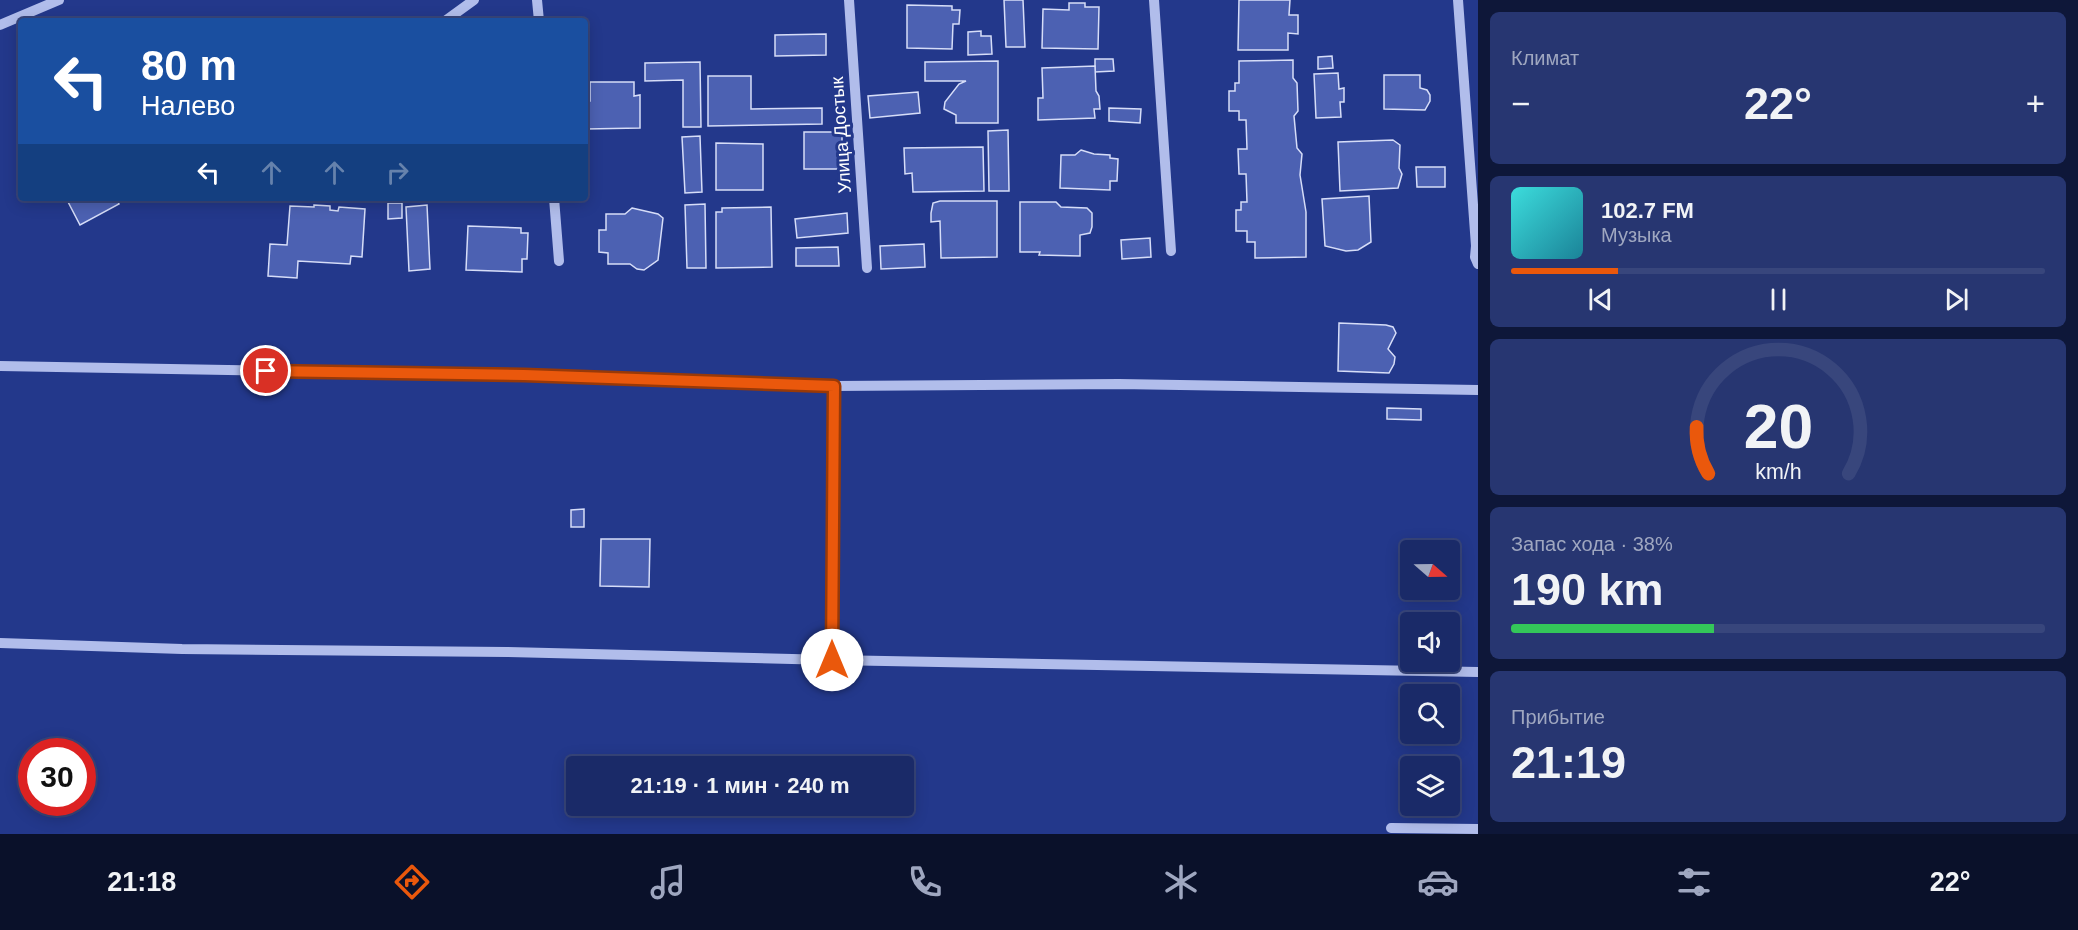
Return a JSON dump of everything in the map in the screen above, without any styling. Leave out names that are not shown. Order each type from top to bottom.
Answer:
[{"type":"street","points":[[0,25],[59,0]]},
{"type":"street","points":[[449,18],[474,0]]},
{"type":"street","points":[[537,0],[539,18]]},
{"type":"street","name":"Улица Достык","points":[[849,0],[867,268]]},
{"type":"street","points":[[1154,0],[1171,251]]},
{"type":"street","points":[[1458,0],[1475,257],[1478,264]]},
{"type":"street","points":[[554,201],[559,261]]},
{"type":"street","points":[[0,366],[513,375],[834,386],[1119,384],[1478,390]]},
{"type":"street","points":[[832,660],[834,386]]},
{"type":"street","points":[[0,643],[182,649],[507,652],[1478,672]]},
{"type":"street","points":[[1391,828],[1478,829]]},
{"type":"building","points":[[1004,0],[1023,0],[1025,47],[1006,47]]},
{"type":"building","points":[[1239,0],[1290,0],[1289,15],[1298,15],[1298,34],[1288,33],[1288,50],[1238,50]]},
{"type":"building","points":[[1069,3],[1085,3],[1085,7],[1099,7],[1098,49],[1042,48],[1043,9],[1069,10]]},
{"type":"building","points":[[907,5],[952,6],[952,10],[960,10],[959,24],[953,24],[952,49],[907,48]]},
{"type":"building","points":[[981,31],[981,36],[991,36],[992,54],[968,55],[968,32]]},
{"type":"building","points":[[826,34],[826,55],[775,56],[775,35]]},
{"type":"building","points":[[1332,56],[1333,68],[1318,69],[1318,57]]},
{"type":"building","points":[[1095,59],[1113,59],[1114,71],[1095,72]]},
{"type":"building","points":[[1293,60],[1298,111],[1294,116],[1297,148],[1302,154],[1300,175],[1306,212],[1306,257],[1255,258],[1255,242],[1247,242],[1247,231],[1236,231],[1236,210],[1241,210],[1241,202],[1247,202],[1246,174],[1239,174],[1238,149],[1247,149],[1246,120],[1239,120],[1239,111],[1229,111],[1229,91],[1235,91],[1235,83],[1239,83],[1239,61]]},
{"type":"building","points":[[998,61],[998,123],[956,123],[956,115],[944,109],[945,102],[959,84],[966,81],[925,81],[925,62]]},
{"type":"building","points":[[700,62],[701,127],[683,127],[683,80],[645,81],[645,63]]},
{"type":"building","points":[[1095,66],[1096,91],[1099,96],[1100,109],[1094,109],[1095,118],[1038,120],[1038,98],[1043,98],[1042,68]]},
{"type":"building","points":[[1338,73],[1339,89],[1344,88],[1344,102],[1340,102],[1341,117],[1316,118],[1314,74]]},
{"type":"building","points":[[1384,75],[1420,75],[1420,88],[1427,90],[1430,95],[1430,101],[1425,110],[1384,109]]},
{"type":"building","points":[[708,76],[751,76],[751,109],[822,108],[822,124],[708,126]]},
{"type":"building","points":[[590,82],[634,82],[634,96],[640,95],[640,128],[588,129],[588,101],[590,101]]},
{"type":"building","points":[[918,92],[920,113],[870,118],[868,96]]},
{"type":"building","points":[[1109,108],[1141,109],[1140,123],[1109,121]]},
{"type":"building","points":[[1008,130],[1009,191],[989,191],[988,131]]},
{"type":"building","points":[[804,132],[842,132],[842,169],[804,169]]},
{"type":"building","points":[[700,136],[702,192],[685,193],[682,137]]},
{"type":"building","points":[[1393,140],[1400,145],[1399,168],[1402,174],[1398,188],[1340,191],[1338,142]]},
{"type":"building","points":[[716,143],[763,144],[763,190],[716,190]]},
{"type":"building","points":[[983,147],[984,191],[913,192],[912,173],[905,174],[904,148]]},
{"type":"building","points":[[1081,150],[1110,155],[1110,158],[1118,159],[1117,181],[1110,181],[1110,190],[1060,188],[1061,155],[1075,155]]},
{"type":"building","points":[[1416,167],[1445,167],[1445,187],[1417,187]]},
{"type":"building","points":[[1369,196],[1371,242],[1358,250],[1346,251],[1325,246],[1322,199]]},
{"type":"building","points":[[68,201],[118,201],[119,204],[80,225]]},
{"type":"building","points":[[997,201],[997,257],[941,258],[940,221],[931,222],[933,203]]},
{"type":"building","points":[[1020,202],[1056,202],[1061,207],[1087,208],[1092,213],[1092,227],[1090,233],[1080,235],[1080,256],[1020,252]]},
{"type":"building","points":[[388,203],[402,203],[402,218],[388,219]]},
{"type":"building","points":[[705,204],[706,268],[687,268],[685,205]]},
{"type":"building","points":[[314,205],[330,206],[330,210],[338,211],[339,207],[365,209],[362,257],[351,256],[350,264],[298,261],[297,278],[268,276],[270,244],[287,245],[290,206],[314,207]]},
{"type":"building","points":[[427,205],[430,269],[409,271],[406,207]]},
{"type":"building","points":[[771,207],[772,267],[716,268],[716,212],[722,212],[722,208]]},
{"type":"building","points":[[632,208],[658,214],[663,218],[658,260],[644,270],[637,269],[630,264],[608,264],[608,253],[599,252],[599,230],[606,230],[606,214],[625,214]]},
{"type":"building","points":[[847,213],[848,233],[797,238],[795,219]]},
{"type":"building","points":[[468,226],[521,228],[521,233],[528,233],[527,259],[522,259],[522,272],[466,270]]},
{"type":"building","points":[[1150,238],[1151,257],[1122,259],[1121,240]]},
{"type":"building","points":[[924,244],[925,267],[881,269],[880,246]]},
{"type":"building","points":[[838,247],[839,266],[796,266],[796,248]]},
{"type":"building","points":[[1339,323],[1393,327],[1396,333],[1388,349],[1395,357],[1389,373],[1338,371]]},
{"type":"building","points":[[1387,408],[1421,409],[1421,420],[1387,419]]},
{"type":"building","points":[[584,509],[584,527],[571,527],[571,510]]},
{"type":"building","points":[[601,539],[650,539],[649,587],[600,586]]},
{"type":"route","points":[[266,371],[524,375],[834,386],[832,660]]}]
